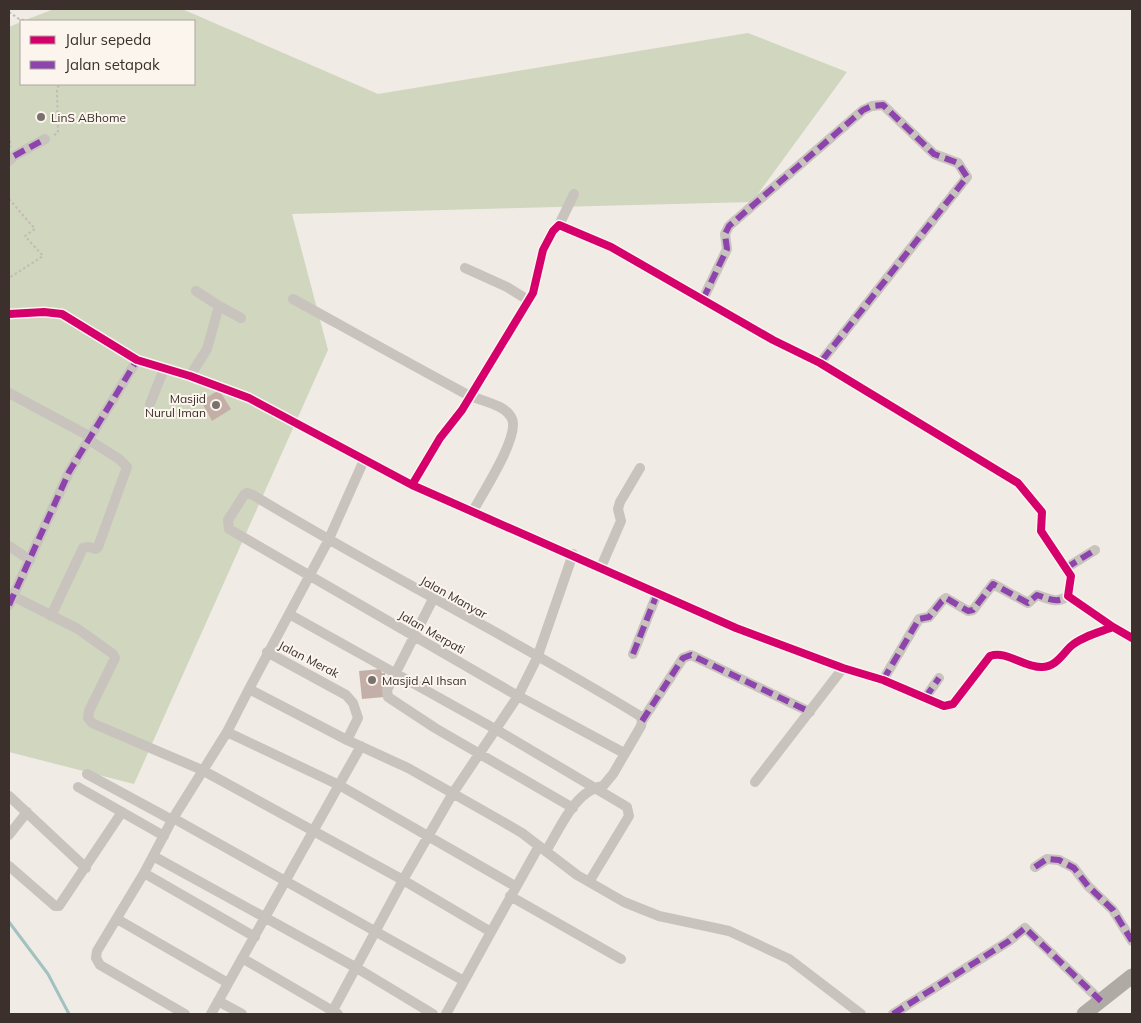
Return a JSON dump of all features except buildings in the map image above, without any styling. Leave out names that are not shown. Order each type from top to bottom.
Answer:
[{"type":"highway","points":[[1084,1014],[1132,976]]},
{"type":"street","points":[[703,299],[727,249],[725,234],[729,226],[863,110],[872,106],[883,105],[934,154],[958,163],[967,177],[820,363]]},
{"type":"street","points":[[9,162],[14,156],[45,139]]},
{"type":"street","points":[[412,485],[440,438],[470,396],[528,300],[536,284],[543,250],[559,225],[574,194]]},
{"type":"street","points":[[559,225],[611,247],[773,340],[820,363],[1018,483],[1042,512],[1041,531],[1072,579],[1068,596],[1062,600],[1049,600],[1037,595],[1028,602],[993,584],[973,610],[968,610],[946,598],[942,600],[931,616],[919,619],[883,680]]},
{"type":"street","points":[[465,268],[507,287],[528,300]]},
{"type":"street","points":[[196,291],[241,318]]},
{"type":"street","points":[[293,299],[470,396],[506,410],[512,419],[514,428],[508,445],[473,511]]},
{"type":"street","points":[[190,376],[207,349],[219,306]]},
{"type":"street","points":[[9,314],[44,312],[62,314],[137,360],[190,376],[249,398],[412,485],[573,554],[657,594],[736,628],[842,668],[883,680],[944,706],[950,706],[990,656],[1003,655],[1023,664],[1043,668],[1051,666],[1077,642],[1113,627]]},
{"type":"street","points":[[137,360],[69,472],[30,560],[10,598],[78,629],[114,654],[115,658],[89,711],[88,718],[92,723],[202,770],[404,880],[491,932]]},
{"type":"street","points":[[150,404],[164,369]]},
{"type":"street","points":[[9,393],[90,438],[127,467],[98,547],[96,549],[83,548],[51,616]]},
{"type":"street","points":[[185,1014],[100,965],[96,958],[98,951],[173,819],[227,732],[268,652],[310,577],[364,460]]},
{"type":"street","points":[[601,567],[621,522],[618,509],[620,502],[640,468]]},
{"type":"street","name":"Jalan Merpati","points":[[253,496],[247,493],[244,495],[228,520],[229,529],[518,696],[624,753]]},
{"type":"street","name":"Jalan Manyar","points":[[253,496],[328,541],[592,687],[640,716],[642,720]]},
{"type":"street","points":[[9,546],[30,560]]},
{"type":"street","points":[[1066,568],[1095,550]]},
{"type":"street","points":[[242,958],[334,1013],[355,967],[428,836],[453,793],[518,696],[537,658],[573,554]]},
{"type":"street","points":[[633,654],[657,594]]},
{"type":"street","points":[[1068,596],[1132,638]]},
{"type":"street","points":[[433,599],[416,636],[387,690],[389,700],[573,808]]},
{"type":"street","points":[[289,614],[497,730],[627,807],[630,811],[629,816],[589,882]]},
{"type":"street","name":"Jalan Merak","points":[[268,652],[346,695],[353,703],[358,718],[347,740]]},
{"type":"street","points":[[446,1014],[512,891],[580,798],[593,787],[602,786],[607,781],[642,720],[683,658],[691,655],[810,712]]},
{"type":"street","points":[[755,782],[842,668]]},
{"type":"street","points":[[925,698],[939,678]]},
{"type":"street","points":[[249,689],[347,740],[408,768],[453,793],[522,832],[589,882],[645,911],[680,921],[713,926],[756,942],[789,959],[861,1014]]},
{"type":"street","points":[[227,732],[339,785],[428,836],[621,959]]},
{"type":"street","points":[[211,1014],[361,746]]},
{"type":"street","points":[[87,774],[376,930],[464,981]]},
{"type":"street","points":[[78,787],[164,836]]},
{"type":"street","points":[[9,796],[86,868]]},
{"type":"street","points":[[9,835],[27,812]]},
{"type":"street","points":[[9,866],[55,906],[60,906],[122,812]]},
{"type":"street","points":[[153,856],[355,967],[433,1014]]},
{"type":"street","points":[[1035,867],[1047,859],[1068,863],[1113,910],[1132,941]]},
{"type":"street","points":[[144,873],[255,937]]},
{"type":"street","points":[[117,919],[228,984]]},
{"type":"street","points":[[893,1014],[1009,941],[1025,928],[1102,1001]]},
{"type":"street","points":[[218,1001],[242,1014]]},
{"type":"path","points":[[9,12],[23,20]]},
{"type":"path","points":[[45,139],[58,133],[57,90],[60,85]]},
{"type":"path","points":[[9,199],[35,229],[25,236],[43,256],[9,278]]},
{"type":"green space","points":[[54,9],[182,9],[378,94],[748,33],[847,72],[752,202],[292,214],[328,350],[134,784],[9,752],[9,27],[20,22],[20,85],[195,85],[195,20],[26,20]]},
{"type":"waterway","points":[[9,922],[48,974],[69,1014]]},
{"type":"marked path","points":[[703,299],[727,249],[725,234],[729,226],[863,110],[872,106],[883,105],[934,154],[958,163],[967,177],[820,363]]},
{"type":"marked path","points":[[14,156],[45,139]]},
{"type":"marked path","points":[[9,605],[69,472],[137,360]]},
{"type":"marked path","points":[[1066,568],[1095,550]]},
{"type":"marked path","points":[[883,680],[919,619],[929,617],[946,598],[968,611],[973,610],[993,584],[1028,603],[1037,595],[1057,600],[1068,596]]},
{"type":"marked path","points":[[633,654],[657,594]]},
{"type":"marked path","points":[[642,721],[683,658],[691,655],[810,712]]},
{"type":"marked path","points":[[925,698],[939,678]]},
{"type":"marked path","points":[[1035,867],[1047,859],[1059,860],[1074,868],[1088,886],[1113,910],[1132,941]]},
{"type":"marked path","points":[[893,1014],[1009,941],[1025,928],[1101,1001]]},
{"type":"cycle path","points":[[412,485],[440,438],[462,410],[533,293],[543,250],[553,231],[559,225],[611,247],[773,340],[820,363],[1018,483],[1042,512],[1041,531],[1071,576],[1068,596],[1113,627]]},
{"type":"cycle path","points":[[9,314],[44,312],[62,314],[137,360],[190,376],[249,398],[412,485],[736,628],[843,668],[883,680],[944,706],[953,704],[990,656],[1003,655],[1035,667],[1042,667],[1054,663],[1079,640],[1113,627],[1132,638]]},
{"type":"place","name":"LinS ABhome","points":[[41,117]]},
{"type":"place","name":"Masjid Nurul Iman","points":[[216,405]]},
{"type":"place","name":"Masjid Al Ihsan","points":[[372,680]]}]
